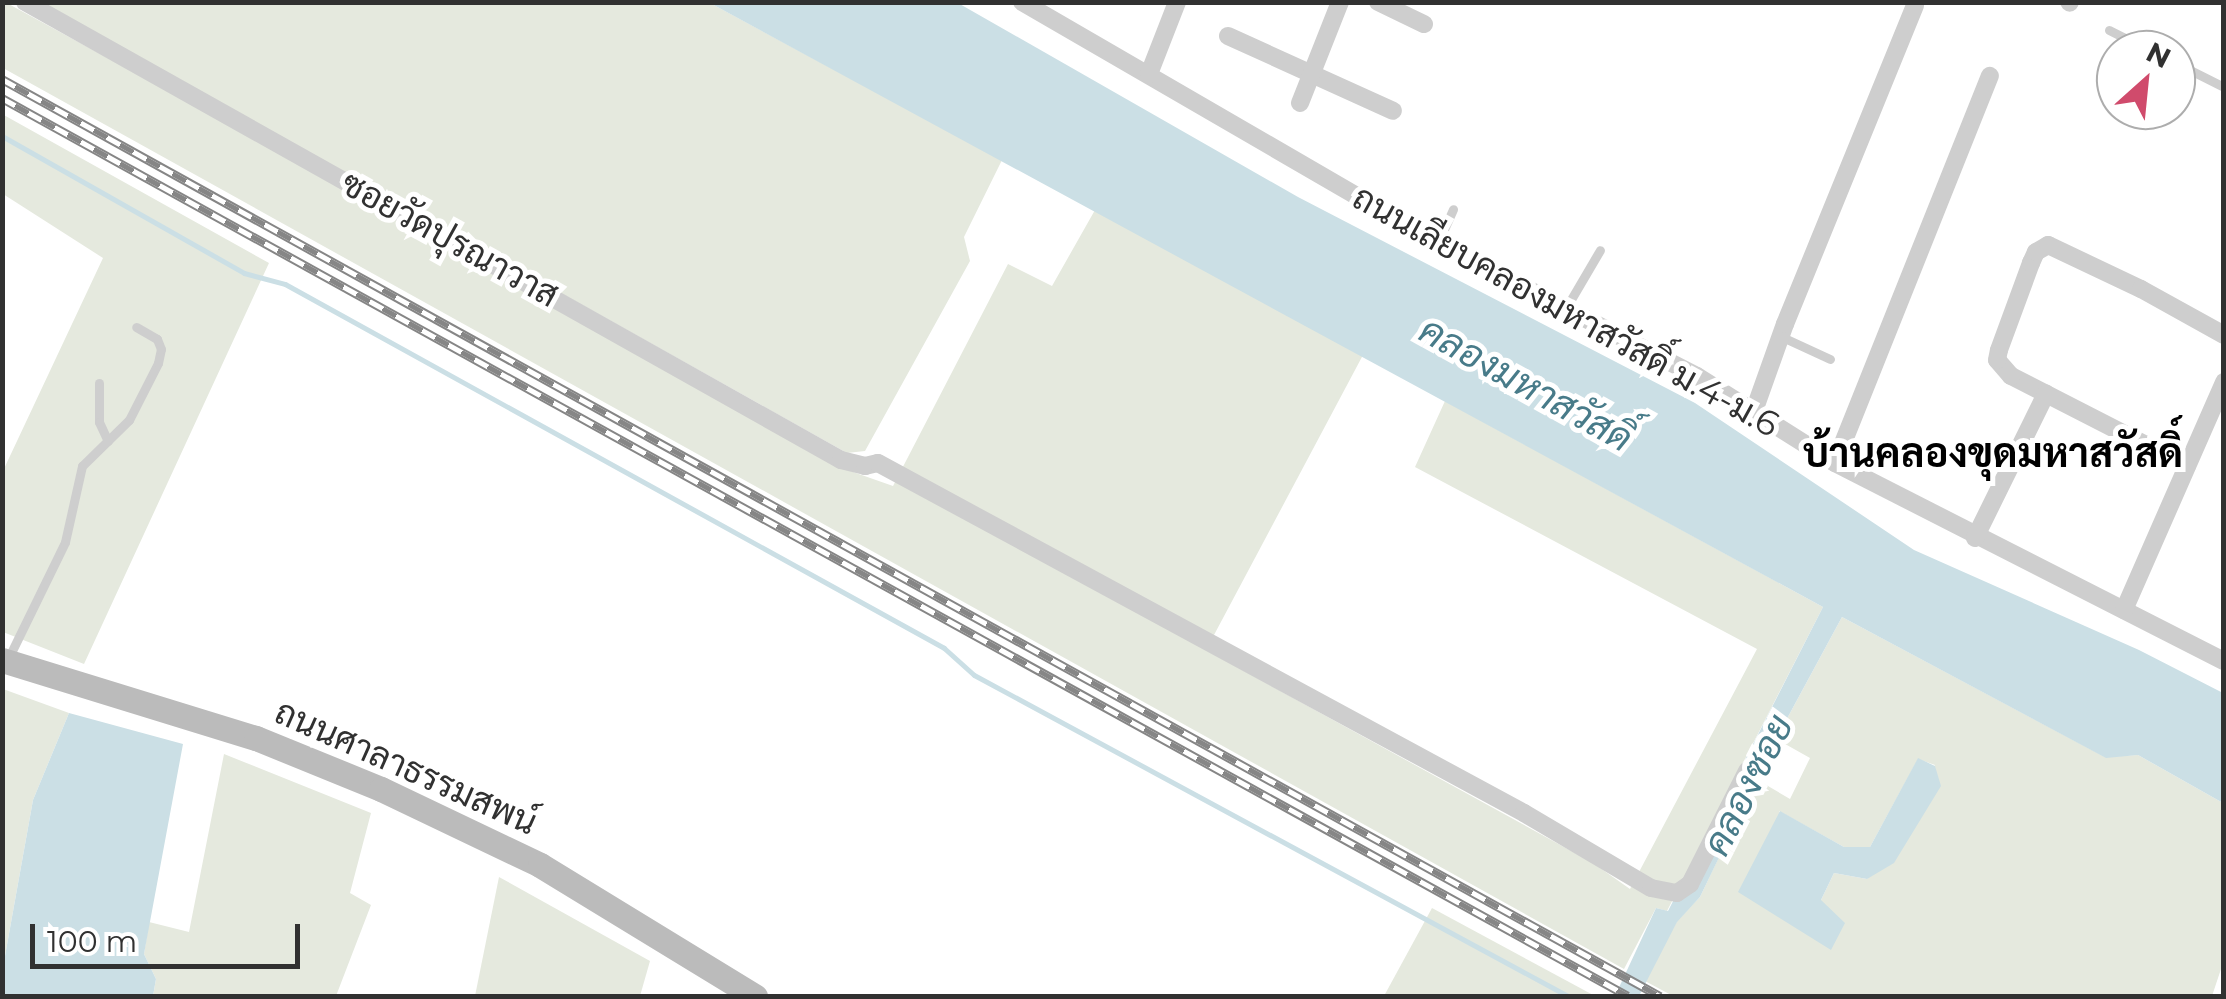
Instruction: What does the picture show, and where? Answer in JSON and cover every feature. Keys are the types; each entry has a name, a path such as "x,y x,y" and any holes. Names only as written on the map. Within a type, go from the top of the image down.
{"street":[{"name":"ซอยวัดปุรณาวาส","path":"25,2 842,460 865,466 878,463 1510,805 1651,888 1677,893 1690,884 1747,770"},
{"name":"ถนนเลียบคลองมหาสวัสดิ์ ม.4-ม.6","path":"1022,2 1057,11 1149,74 1438,243 1698,376 1835,463 1975,538 2224,660"},
{"path":"1149,74 1177,2"},
{"path":"1300,104 1340,2"},
{"path":"1378,2 1424,24"},
{"path":"1754,411 1780,336 1916,6"},
{"path":"1228,36 1393,111"},
{"path":"1835,463 1990,76"},
{"path":"2186,466 2002,370 1997,360 2030,263 2042,247 2060,250 2224,335"},
{"path":"2124,610 2224,382"},
{"path":"1975,538 2046,394"},
{"name":"ถนนศาลาธรรมสพน์","path":"5,661 215,724 381,789 540,865 755,996"}],"lane":[{"path":"2196,74 2224,87"},
{"path":"1438,243 1454,208"},
{"path":"1565,310 1600,250"},
{"path":"5,661 65,542 74,486 82,466 129,420 158,363 161,348 157,339 136,327"},
{"path":"1780,336 1830,359"},
{"path":"98,383 99,422 108,442"}],"shaded area":[{"path":"5,2 432,235 836,466 893,486 1008,264 1052,286 1095,210 1363,355 1206,650 1593,863 1630,889 1757,649 1415,467 1445,401 1823,607 1667,911 1656,908 1624,969 3,68"},
{"path":"42,3 710,3 1002,160 964,237 970,261 865,451 847,453"},
{"path":"2,114 269,263 84,664 3,632 2,473 103,258 3,194"},
{"path":"1842,617 2105,757 2138,755 2223,803 2223,963 2212,996 1673,996 1645,981 1677,921 1700,897 1756,779 1790,799 1810,758 1776,739","holes":["1918,759 1935,765 1867,879 1834,873 1821,900 1779,811 1844,847 1870,847"]},
{"path":"3,689 69,713 33,800 3,967"},
{"path":"224,754 371,813 350,893 371,905 336,996 153,996 156,979 144,954 149,922 189,932"},
{"path":"499,877 650,961 640,996 475,996"},
{"path":"1432,908 1595,996 1384,996"}],"water":[{"path":"710,3 958,3 1298,197 1695,403 1914,550 2139,650 2223,693 2223,803 2138,755 2106,758 1842,617 1776,739 1700,897 1677,922 1639,996 1615,996 1656,908 1668,911 1823,607"},
{"path":"69,713 183,744 144,954 156,979 153,996 3,996 3,967 33,800"},
{"path":"1918,758 1935,766 1941,786 1894,863 1867,879 1834,873 1821,900 1845,923 1831,950 1738,892 1780,811 1844,847 1870,847"}],"waterway":[{"path":"2,136 244,273 285,284 944,648 974,675 1568,996"}],"railway":[{"path":"2,79 1660,996"},
{"path":"2,98 1628,996"}],"district":[{"name":"บ้านคลองขุดมหาสวัสดิ์","path":"1993,453"}],"water label":[{"name":"คลองมหาสวัสดิ์","path":"1526,384"},
{"name":"คลองซอย","path":"1748,785"}]}
